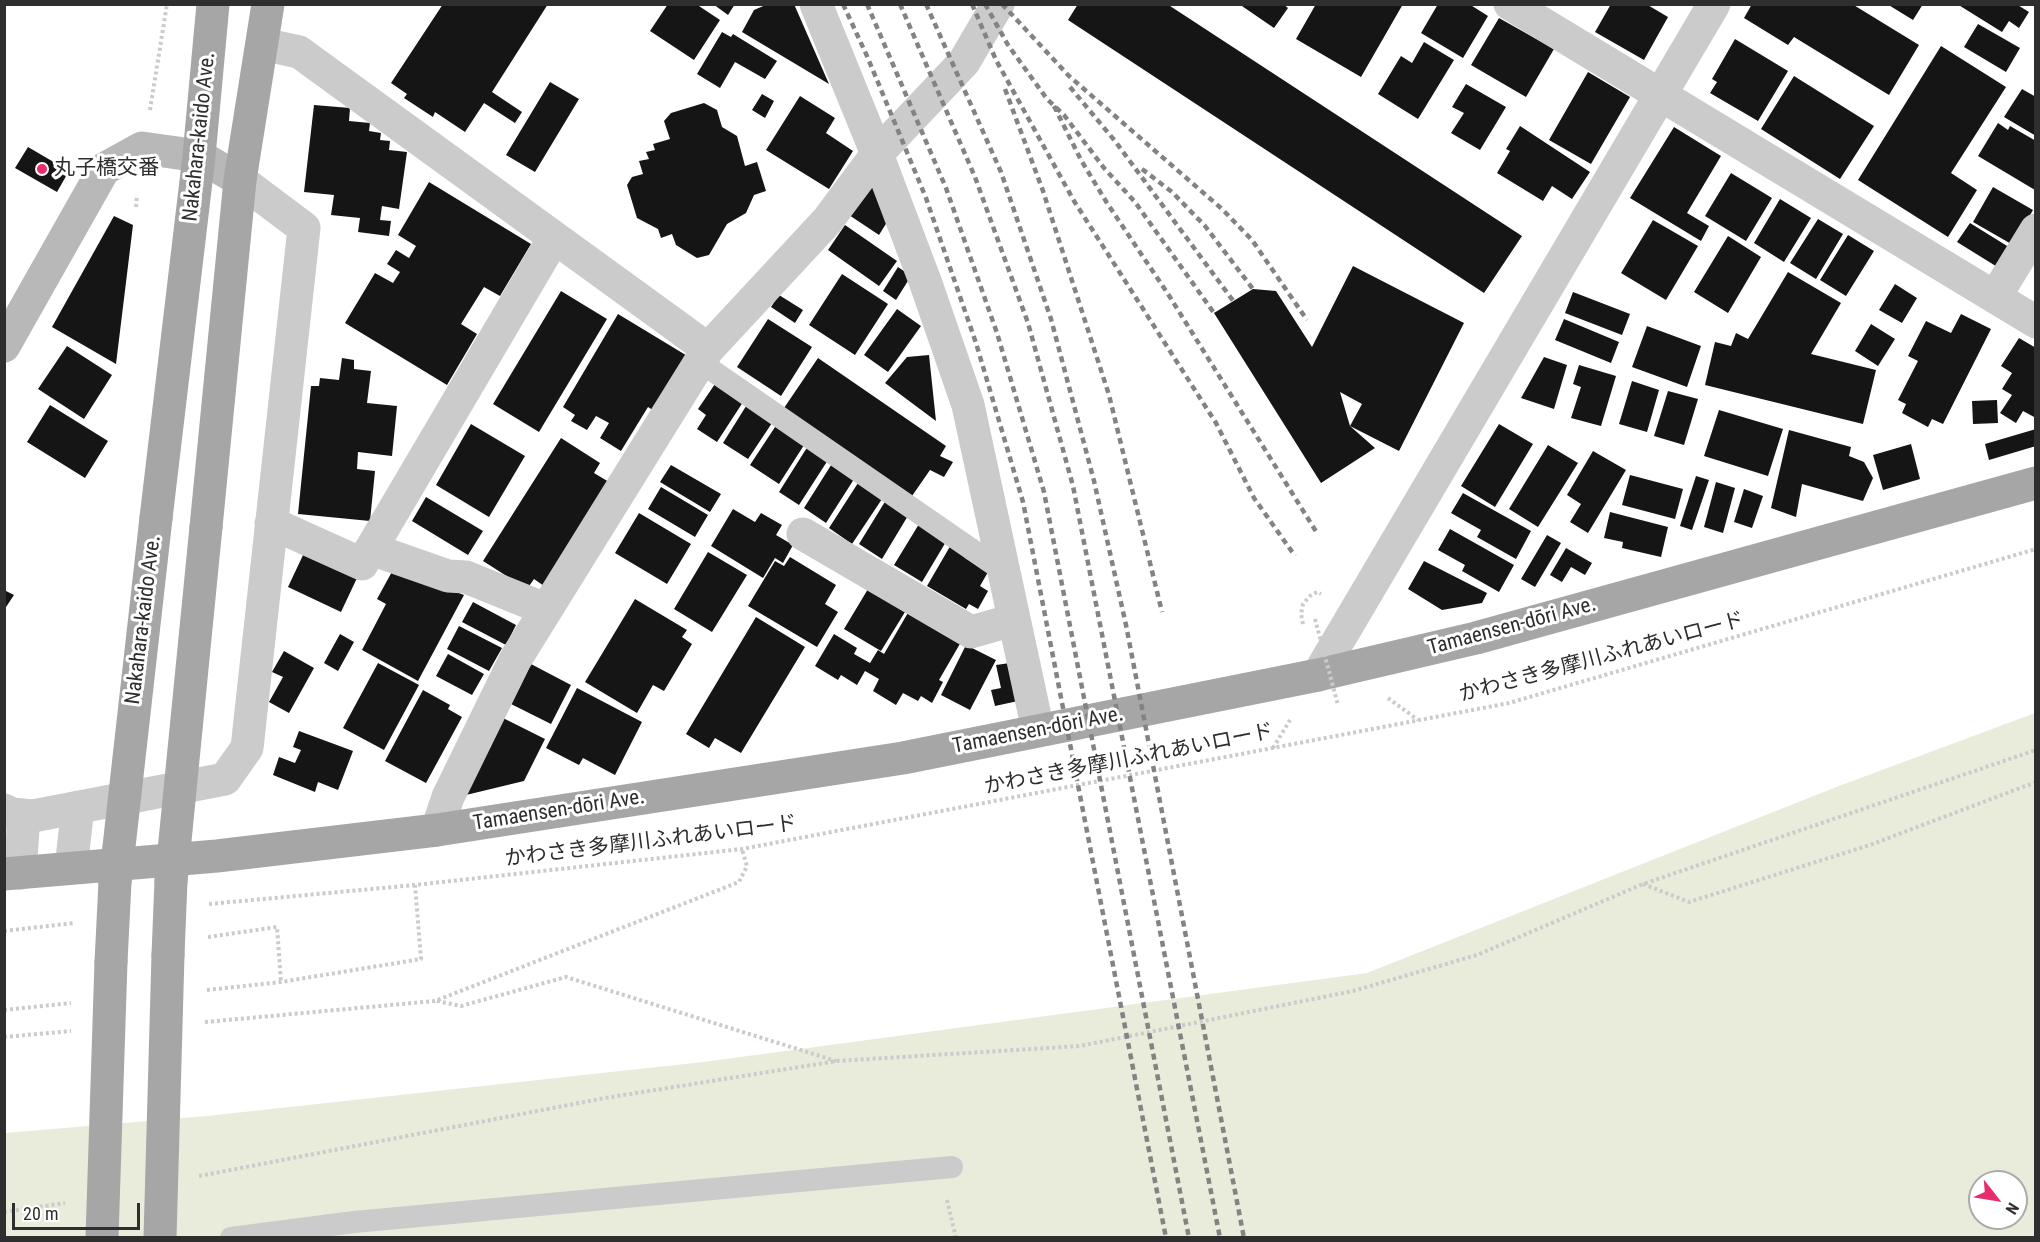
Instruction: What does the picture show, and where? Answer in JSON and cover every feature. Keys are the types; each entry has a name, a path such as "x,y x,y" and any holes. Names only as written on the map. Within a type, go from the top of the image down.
{"main road":[{"name":"Nakahara-kaido Ave.","path":"102,1238 115,882 199,156 213,4"},
{"name":"Nakahara-kaido Ave.","path":"160,1238 171,881 240,180 268,4"},
{"name":"Tamaensen-dōri Ave.","path":"12,873 217,856 437,830 903,758 1318,675 1476,638 2036,483"}],"street":[{"path":"816,4 878,154 968,405 1038,730"},
{"path":"437,830 448,797 514,660 704,356 827,222 878,154 964,62 998,4"},
{"path":"1510,4 2036,322"},
{"path":"1318,675 1714,4"},
{"path":"262,44 299,52 554,238 704,356"},
{"path":"4,346 104,169 142,148 199,156 240,180 304,228 247,748 225,779 33,816 14,813 12,873"},
{"path":"1995,297 2036,230"},
{"path":"272,523 362,564 554,238"},
{"path":"802,534 971,632 1013,620"},
{"path":"371,549 448,576 466,577 545,609"},
{"path":"70,868 78,807"}],"lane":[{"path":"704,356 1003,571"},
{"path":"231,1238 354,1222 952,1167"}],"path":[{"path":"136,207 142,148 167,4"},
{"name":"かわさき多摩川ふれあいロード","path":"209,904 415,885 742,849 1509,703 2036,549"},
{"path":"1315,619 1338,705"},
{"path":"1383,693 1419,720"},
{"path":"1272,748 1292,717"},
{"path":"191,1178 605,1098 837,1061 1080,1046 1353,991 1476,955 1642,884 2036,750"},
{"path":"1642,884 1689,902 1870,845 2036,782"},
{"path":"199,1023 435,1001 739,882 747,866 742,849"},
{"path":"201,990 281,982 421,959 415,885"},
{"path":"4,931 74,923"},
{"path":"208,937 277,927 281,982"},
{"path":"435,1001 461,1006 566,977 837,1061"},
{"path":"4,1010 74,1003"},
{"path":"4,1037 83,1031"},
{"path":"946,1193 956,1238"},
{"path":"4,1212 67,1203"}],"green space":[{"path":"2035,713 2035,1237 5,1238 5,1133 207,1116 703,1062 1367,973 1839,786"}],"building":[{"path":"443,4 548,4 492,92 522,112 515,123 484,103 465,132 435,112 433,117 404,98 407,94 391,83"},
{"path":"668,4 696,4 720,20 694,60 650,31"},
{"path":"713,4 735,4 728,15"},
{"path":"768,4 794,4 829,84 742,32 754,10"},
{"path":"1078,4 1167,4 1522,236 1484,293 1068,20"},
{"path":"1239,4 1283,4 1288,8 1274,28"},
{"path":"1316,4 1403,4 1361,77 1296,39"},
{"path":"1438,4 1469,4 1488,16 1463,58 1421,33"},
{"path":"1611,4 1646,4 1668,17 1644,60 1595,32"},
{"path":"1752,4 1852,4 1919,45 1889,95 1794,37 1788,45 1744,18"},
{"path":"1887,4 1923,4 1913,20"},
{"path":"1957,4 2016,4 2029,12 2019,28 2009,21 2002,32"},
{"path":"1499,18 1554,49 1526,97 1471,65"},
{"path":"1978,24 2020,48 2006,72 1964,47"},
{"path":"722,32 731,37 733,34 777,61 765,79 735,62 720,88 697,74"},
{"path":"1735,39 1788,71 1758,121 1710,93 1717,82 1712,79"},
{"path":"1424,42 1454,60 1418,119 1378,94 1401,56 1412,63"},
{"path":"1941,46 2006,87 1951,173 1977,190 1948,237 1858,180"},
{"path":"1588,72 1630,97 1591,164 1549,140"},
{"path":"1794,76 1874,126 1840,179 1761,129"},
{"path":"550,82 579,99 535,172 506,155"},
{"path":"1466,84 1506,107 1480,150 1451,133 1464,113 1452,107"},
{"path":"2022,89 2036,97 2036,136 2004,117"},
{"path":"762,94 774,101 765,118 752,110"},
{"path":"800,96 835,118 826,133 853,151 829,189 766,150"},
{"path":"704,103 717,110 722,127 737,136 745,166 757,162 766,191 754,195 746,213 727,224 709,255 697,258 676,245 672,234 661,238 658,229 637,218 627,185 632,177 643,174 639,161 649,159 646,152 655,150 653,144 670,139 664,121 671,113"},
{"path":"314,105 350,108 349,121 370,123 369,131 381,133 380,140 390,141 389,150 407,152 399,209 382,206 380,220 391,221 389,236 358,232 360,218 331,215 334,195 304,192"},
{"path":"1998,123 2008,130 2010,126 2036,141 2035,190 1978,156"},
{"path":"1520,126 1590,172 1572,199 1552,186 1543,201 1497,173 1510,151 1506,149"},
{"path":"1674,127 1721,156 1687,213 1709,226 1701,241 1630,198"},
{"name":"丸子橋交番","path":"28,147 69,171 57,192 15,168"},
{"path":"1731,173 1772,198 1746,241 1705,216"},
{"path":"429,182 531,244 500,296 484,287 461,324 477,334 447,385 345,323 375,273 393,283 400,272 387,264 396,250 409,258 416,246 398,235"},
{"path":"869,185 887,196 892,214 879,235 849,215"},
{"path":"1993,187 2033,210 2013,245 1973,222"},
{"path":"1780,199 1811,218 1784,262 1754,243"},
{"path":"114,216 133,225 116,364 52,327"},
{"path":"1818,219 1843,234 1816,279 1790,263"},
{"path":"1653,220 1698,246 1666,300 1621,273"},
{"path":"1970,223 2012,249 1999,268 1957,242"},
{"path":"845,225 897,261 879,286 828,250"},
{"path":"1848,235 1874,251 1846,296 1820,280"},
{"path":"1728,236 1761,257 1728,313 1694,292"},
{"path":"1353,266 1464,323 1399,451 1350,426 1375,448 1321,483 1214,313 1253,289 1276,291 1312,347","holes":["1340,392 1362,404 1350,426"]},
{"path":"898,267 911,276 896,300 883,291"},
{"path":"1788,272 1841,303 1811,354 1876,370 1863,424 1705,385 1715,342 1731,346 1736,333 1748,339"},
{"path":"842,274 888,304 855,355 809,325"},
{"path":"1895,284 1917,298 1902,323 1879,310"},
{"path":"561,291 607,319 539,432 493,404"},
{"path":"1573,292 1630,314 1622,335 1565,313"},
{"path":"779,295 803,310 795,323 771,307"},
{"path":"897,309 921,326 888,372 864,355"},
{"path":"618,314 689,357 656,412 648,407 621,451 600,438 609,423 596,416 587,430 571,421 575,415 563,407"},
{"path":"1961,314 1991,329 1943,424 1932,419 1928,427 1902,413 1906,404 1898,400 1918,361 1908,356 1926,321 1951,333"},
{"path":"768,319 812,347 781,396 737,367"},
{"path":"1564,319 1619,342 1611,363 1555,340"},
{"path":"1871,324 1895,339 1878,366 1855,351"},
{"path":"1647,326 1701,346 1687,387 1632,367"},
{"path":"2019,338 2036,348 2036,418 2023,411 2016,423 2000,413 2012,395 2002,389 2012,373 2001,366"},
{"path":"67,346 112,375 84,419 38,389"},
{"path":"929,355 936,421 885,383 907,357"},
{"path":"1544,357 1567,365 1554,409 1521,398"},
{"path":"342,358 354,360 354,369 371,371 367,403 397,406 392,456 358,452 357,469 375,471 370,521 298,514 311,386 319,386 320,378 339,380"},
{"path":"818,358 946,446 940,456 953,462 944,477 930,470 912,496 784,408"},
{"path":"1579,365 1616,376 1601,426 1571,418 1581,387 1573,384"},
{"path":"717,381 745,399 717,442 697,429 706,415 698,409"},
{"path":"1632,381 1659,390 1647,432 1619,424"},
{"path":"1668,391 1698,399 1684,445 1654,436"},
{"path":"1997,400 1998,423 1973,424 1972,401"},
{"path":"748,403 774,420 748,459 723,443"},
{"path":"50,405 108,441 85,478 27,442"},
{"path":"1719,410 1783,429 1768,476 1704,456"},
{"path":"471,424 525,456 489,517 436,485"},
{"path":"777,424 806,442 779,484 750,465"},
{"path":"1499,424 1533,444 1495,507 1461,486"},
{"path":"2036,429 2036,446 1989,460 1985,444"},
{"path":"1789,430 1851,447 1849,456 1864,462 1873,478 1863,501 1802,484 1796,517 1771,508"},
{"path":"561,438 600,463 594,473 609,482 544,586 534,579 527,589 483,561"},
{"path":"1911,444 1920,479 1883,490 1873,455"},
{"path":"1548,445 1578,463 1538,527 1509,509"},
{"path":"808,446 828,460 799,505 779,492"},
{"path":"1593,451 1626,470 1588,533 1570,522 1581,504 1567,495"},
{"path":"833,462 856,476 826,523 804,508"},
{"path":"671,465 721,494 710,512 660,482"},
{"path":"1630,475 1683,489 1675,519 1622,505"},
{"path":"1696,476 1709,480 1692,530 1680,526"},
{"path":"1716,482 1735,488 1723,533 1704,527"},
{"path":"858,483 882,499 852,544 829,528"},
{"path":"661,487 708,515 695,537 648,509"},
{"path":"1744,489 1763,496 1752,528 1734,522"},
{"path":"1463,493 1531,531 1516,559 1477,537 1481,530 1451,513"},
{"path":"426,497 483,531 468,555 412,521"},
{"path":"886,500 909,514 882,559 859,544"},
{"path":"733,509 755,522 761,513 782,525 776,535 793,545 783,563 775,558 763,578 711,546"},
{"path":"1610,512 1668,527 1661,557 1622,548 1623,542 1604,538"},
{"path":"639,513 691,544 667,584 615,553"},
{"path":"919,524 947,540 922,582 894,565"},
{"path":"1450,529 1514,565 1499,592 1462,571 1465,565 1438,550"},
{"path":"1547,535 1561,543 1535,587 1521,579"},
{"path":"952,543 968,553 965,558 988,572 980,586 988,591 978,609 969,604 966,609 927,586"},
{"path":"1566,548 1592,563 1585,575 1571,567 1562,582 1550,575"},
{"path":"708,552 747,575 712,632 674,609"},
{"path":"304,553 357,578 341,612 288,587"},
{"path":"790,557 836,585 825,604 838,612 817,647 748,606 775,561 784,566"},
{"path":"1424,561 1487,593 1482,603 1442,610 1408,589"},
{"path":"394,568 464,595 418,681 362,650 386,604 377,599"},
{"path":"868,589 905,612 881,651 844,629"},
{"path":"4,590 14,595 4,610"},
{"path":"635,599 687,630 682,637 692,644 664,691 653,685 637,713 585,682"},
{"path":"473,602 516,625 506,645 462,622"},
{"path":"909,611 961,642 939,680 943,682 932,703 921,696 918,701 903,693 896,705 873,691 879,679 865,671 857,685 841,675 838,680 815,666 834,634 857,648 854,654 870,663 878,650 884,654"},
{"path":"756,617 805,647 741,753 715,738 709,748 686,734"},
{"path":"459,626 502,648 489,671 447,649"},
{"path":"340,634 354,642 338,671 324,663"},
{"path":"966,645 996,660 970,710 941,695"},
{"path":"284,651 314,668 289,713 269,702 283,677 272,672"},
{"path":"448,654 484,674 472,695 436,676"},
{"path":"378,663 419,685 384,750 343,728"},
{"path":"1010,663 1018,701 995,706 991,690 1001,688 996,665"},
{"path":"531,664 571,685 551,724 511,704"},
{"path":"577,688 642,722 615,775 583,758 579,765 546,748"},
{"path":"423,690 450,705 448,709 462,717 426,783 385,761"},
{"path":"501,717 545,739 524,781 466,795"},
{"path":"299,731 353,751 338,790 318,782 315,792 273,775 279,757 295,763 301,750 293,747"}],"railway":[{"path":"843,4 926,198 976,343 1023,502 1166,1238"},
{"path":"867,4 946,188 997,333 1044,492 1189,1238"},
{"path":"900,4 975,177 1028,323 1073,486 1220,1238"},
{"path":"926,4 1001,172 1051,319 1094,481 1126,625 1244,1238"},
{"path":"972,4 996,60 1074,201 1216,423 1254,498 1295,556"},
{"path":"985,4 1008,45 1047,99 1064,115 1104,168 1135,202 1214,313"},
{"path":"1002,4 1069,76 1222,209 1252,240 1307,320"},
{"path":"1070,87 1115,141 1234,302"},
{"path":"1005,89 1043,191 1109,395 1162,612"},
{"path":"1054,106 1081,160 1107,203 1168,294 1317,533"},
{"path":"1142,169 1172,192 1205,226 1253,289"}],"place":[{"name":"丸子橋交番","path":"42,169"}]}
